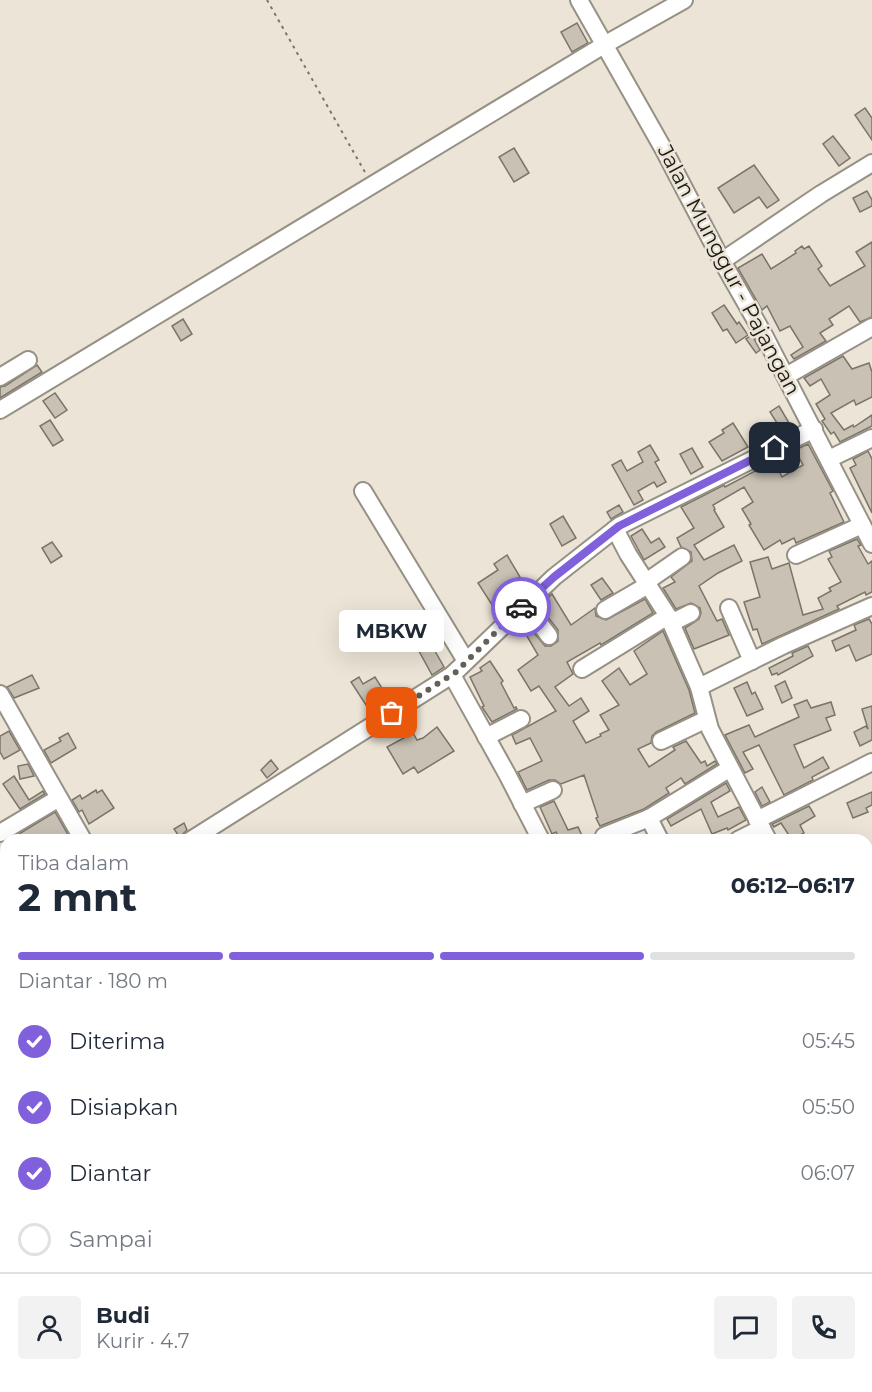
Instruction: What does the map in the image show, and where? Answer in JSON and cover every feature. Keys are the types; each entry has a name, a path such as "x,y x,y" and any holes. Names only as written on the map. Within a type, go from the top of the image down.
{"street":[{"name":"Jalan Munggur - Pajangan","path":"579,0 664,150 786,376 872,544"},
{"path":"0,410 372,184 604,45 684,0"},
{"path":"722,261 821,194 872,163"},
{"path":"786,376 872,327"},
{"path":"0,377 28,360"},
{"path":"200,834 452,675 554,577 615,529 814,429"},
{"path":"829,459 872,438"},
{"path":"363,490 466,661"},
{"path":"796,555 862,525"},
{"path":"615,529 669,620 699,687 710,729 762,829 872,762"},
{"path":"605,610 682,557"},
{"path":"525,604 549,636"},
{"path":"699,687 872,606"},
{"path":"729,608 752,661"},
{"path":"582,669 669,620 691,613"},
{"path":"452,675 538,834"},
{"path":"0,694 80,834"},
{"path":"661,741 707,718"},
{"path":"486,737 521,719"},
{"path":"609,834 649,818 729,769"},
{"path":"522,804 553,790"},
{"path":"0,833 59,798"},
{"path":"649,818 657,834"}],"path":[{"path":"267,0 372,184"}],"building":[{"path":"577,23 588,43 572,52 561,32"},
{"path":"865,108 872,118 872,140 855,115"},
{"path":"833,136 850,158 839,166 823,144"},
{"path":"514,148 529,173 514,182 499,157"},
{"path":"754,165 779,200 767,208 759,197 734,213 718,188"},
{"path":"867,191 872,200 872,206 860,212 853,198"},
{"path":"872,242 872,317 860,322 849,306 829,319 833,325 820,333 826,341 794,359 791,355 803,347 790,326 780,331 767,306 762,310 738,268 762,254 771,269 796,253 795,251 802,246 804,249 809,246 822,266 818,269 830,286 865,266 856,252"},
{"path":"724,305 748,335 736,343 727,329 723,331 712,313"},
{"path":"183,319 192,334 181,341 172,326"},
{"path":"752,335 760,350 756,353 746,339"},
{"path":"843,356 852,369 869,363 872,372 872,397 856,405 854,400 831,413 844,430 853,425 854,427 872,415 872,426 840,442 834,432 831,434 822,421 825,419 816,404 830,395 821,379 810,386 804,378"},
{"path":"37,365 42,372 0,398 0,387"},
{"path":"55,393 67,410 55,418 43,401"},
{"path":"779,406 792,428 767,441 762,433 777,423 770,412"},
{"path":"50,420 63,440 53,446 40,426"},
{"path":"733,423 748,447 722,461 709,442 724,433 722,430"},
{"path":"808,444 833,491 830,493 844,522 796,543 794,538 782,544 780,540 764,550 742,509 753,502 744,487 713,505 724,527 694,545 704,560 734,545 742,561 699,586 717,621 722,619 729,635 694,649 685,628 699,619 700,608 691,603 676,609 663,588 675,582 671,577 692,561 691,552 681,547 677,538 694,528 681,507 774,461 782,477 803,465 795,450"},
{"path":"650,445 659,460 655,462 666,482 657,487 654,482 638,491 643,500 634,505 612,465 621,460 627,471 643,462 638,452"},
{"path":"692,448 703,467 691,474 680,454"},
{"path":"868,451 872,459 872,513 850,468 856,465 853,459"},
{"path":"619,505 623,512 611,519 607,512"},
{"path":"563,516 576,538 562,546 550,524"},
{"path":"642,529 651,543 659,538 665,547 644,560 631,536"},
{"path":"857,539 861,545 858,546 868,564 872,561 872,592 866,595 865,592 837,606 839,609 762,644 757,629 753,630 744,602 760,597 750,562 768,557 772,569 789,563 803,615 823,609 818,598 831,591 829,588 841,582 828,559 832,557 829,551"},
{"path":"52,542 62,556 51,563 42,548"},
{"path":"507,555 520,577 498,590 505,600 494,608 478,583 498,570 494,564"},
{"path":"602,578 613,593 601,600 591,585"},
{"path":"552,594 571,625 595,608 596,616 606,620 645,599 653,613 601,645 600,643 567,662 573,674 555,687 569,706 581,698 589,711 573,721 586,743 609,730 600,715 619,705 602,681 619,668 630,685 647,674 634,651 663,631 689,690 695,713 656,732 652,736 651,743 638,749 649,767 675,750 673,747 686,741 701,763 705,761 707,766 715,761 717,764 685,784 681,778 666,788 669,793 644,809 600,826 584,775 561,784 555,780 549,780 527,790 518,772 542,761 530,738 516,744 512,735 556,711 539,686 531,691 518,670 538,655 524,631 530,628 545,646 551,646 558,641 558,630 541,608 544,607 542,603"},
{"path":"869,619 872,624 872,654 856,661 849,645 836,651 832,641 856,630 854,625"},
{"path":"419,623 444,667 432,675 407,629"},
{"path":"808,646 813,656 778,675 777,673 772,675 769,668"},
{"path":"490,661 503,681 501,683 514,708 517,709 492,722 482,707 484,706 470,677 482,671 480,668"},
{"path":"32,675 39,688 14,698 7,687"},
{"path":"359,677 363,684 375,677 385,693 374,700 376,704 368,708 351,682"},
{"path":"785,681 792,698 782,703 775,686"},
{"path":"747,682 752,694 755,692 763,709 747,716 734,688"},
{"path":"807,700 811,708 831,702 835,715 826,718 831,730 794,745 804,768 823,757 829,768 812,777 813,780 784,795 759,745 743,752 753,769 745,773 725,735 749,725 755,737 799,717 794,705"},
{"path":"872,706 872,740 860,746 854,732 866,726 868,729 862,709"},
{"path":"437,727 454,751 418,773 414,767 403,774 387,747 413,733 417,740 423,738"},
{"path":"9,731 20,750 4,759 0,752 0,736"},
{"path":"68,733 76,748 51,763 44,750 61,741 59,738"},
{"path":"271,760 278,769 267,778 261,770"},
{"path":"28,764 34,776 20,779 18,766"},
{"path":"14,776 29,800 43,791 45,794 20,809 3,784"},
{"path":"726,783 730,791 711,802 718,817 739,807 746,820 728,830 727,828 712,834 701,809 671,826 667,819"},
{"path":"762,787 770,802 762,806 755,792"},
{"path":"96,790 97,793 102,790 114,808 89,824 82,810 79,812 72,800 80,795 82,799"},
{"path":"872,792 872,805 866,808 868,812 853,818 847,803"},
{"path":"554,801 568,830 578,827 581,834 557,834 556,832 552,834 540,807"},
{"path":"809,806 815,816 800,825 804,833 802,834 788,834 781,823 774,827 772,824"},
{"path":"55,812 68,834 19,834"},
{"path":"184,823 187,830 183,834 178,834 174,829"}],"way so far":[{"path":"392,713 456,672 521,607"}],"place":[{"name":"MBKW","path":"392,713"}],"route":[{"path":"521,607 554,577 619,526 775,448"}]}
